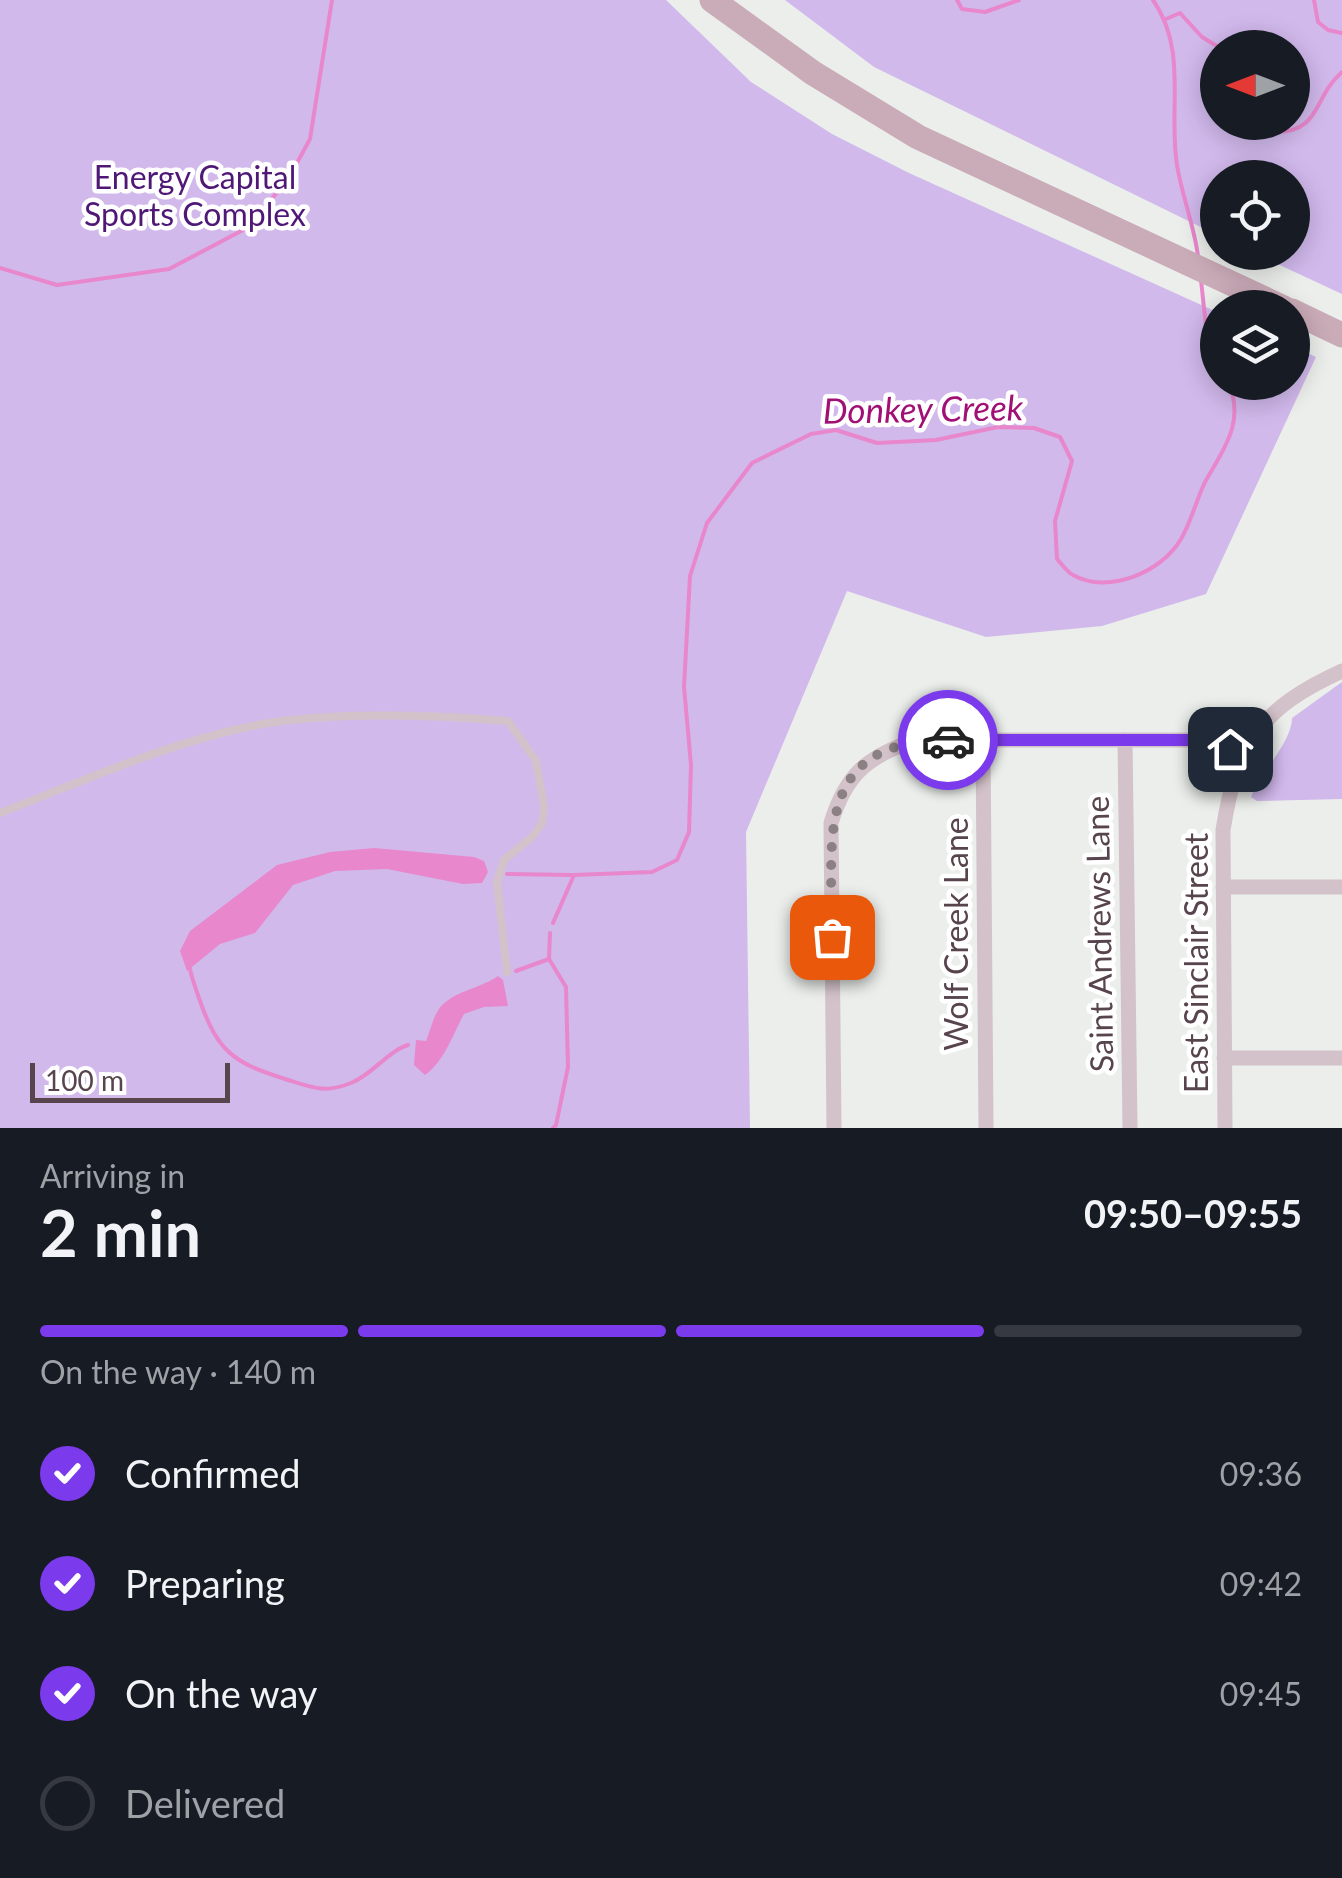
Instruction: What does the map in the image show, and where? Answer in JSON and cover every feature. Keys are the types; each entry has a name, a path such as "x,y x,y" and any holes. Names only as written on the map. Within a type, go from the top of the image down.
{"main road":[{"path":"712,0 813,74 918,137 1247,290"},
{"path":"1310,320 1342,335"}],"street":[{"name":"East Sinclair Street","path":"1225,1128 1223,887 1229,791 1244,752 1264,720 1300,690 1342,671"},
{"path":"834,1128 832,823 840,795 860,768 884,751 915,740 1189,740 1244,752"},
{"name":"Wolf Creek Lane","path":"983,740 986,1128"},
{"name":"Saint Andrews Lane","path":"1125,740 1130,1128"},
{"path":"1223,887 1342,887"},
{"path":"1224,1058 1342,1058"}],"lane":[{"path":"0,813 168,750 247,727 292,720 419,716 508,721 536,761 544,807 542,823 533,836 504,860 497,882 508,972"}],"green space":[{"name":"Energy Capital Sports Complex","path":"0,0 666,0 751,82 832,134 909,173 1200,304 1200,400 1296,400 1206,594 1102,626 986,637 847,591 746,832 750,1128 0,1128"},
{"path":"785,0 1342,0 1342,294 1290,270 1310,270 1310,160 1200,160 1200,227 874,67"},
{"path":"1342,682 1342,799 1257,801 1251,797 1287,737 1292,718"}],"shaded area":[{"path":"374,848 474,857 484,861 488,872 482,883 463,884 387,869 335,871 293,885 255,933 220,944 187,971 180,951 190,931 277,865 330,852"},
{"path":"498,976 503,980 508,1006 484,1007 464,1014 443,1055 425,1075 414,1065 416,1040 426,1041 435,1016 445,1003"}],"waterway":[{"path":"0,268 57,285 169,269 243,230 286,183 310,139 332,0"},
{"name":"Donkey Creek","path":"957,0 962,9 985,12 1019,0"},
{"name":"Donkey Creek","path":"1153,0 1164,19 1174,59 1177,165 1198,256"},
{"path":"1314,0 1318,22 1328,30 1342,33"},
{"path":"1166,19 1180,13 1200,35"},
{"path":"1310,118 1342,72"},
{"name":"Donkey Creek","path":"1201,280 1202,290"},
{"name":"Donkey Creek","path":"553,923 574,875 652,872 677,860 689,832 691,765 684,687 690,576 707,523 752,463 811,434 836,430 877,443 936,440 998,427 1034,428 1060,437 1072,461 1055,521 1057,559 1071,574 1087,581 1118,581 1148,570 1181,539 1230,435 1234,400"},
{"name":"Donkey Creek","path":"507,874 572,875"},
{"name":"Donkey Creek","path":"549,959 550,933"},
{"name":"Donkey Creek","path":"516,971 549,959 566,987 568,1067 553,1128"},
{"name":"Donkey Creek","path":"189,964 207,1018 221,1044 240,1061 267,1073 310,1087 333,1088 359,1079 408,1045"}],"way so far":[{"path":"832,937 832,823 840,795 860,768 884,751 915,740 948,740"}],"route":[{"path":"948,740 1189,740 1230,749"}]}
